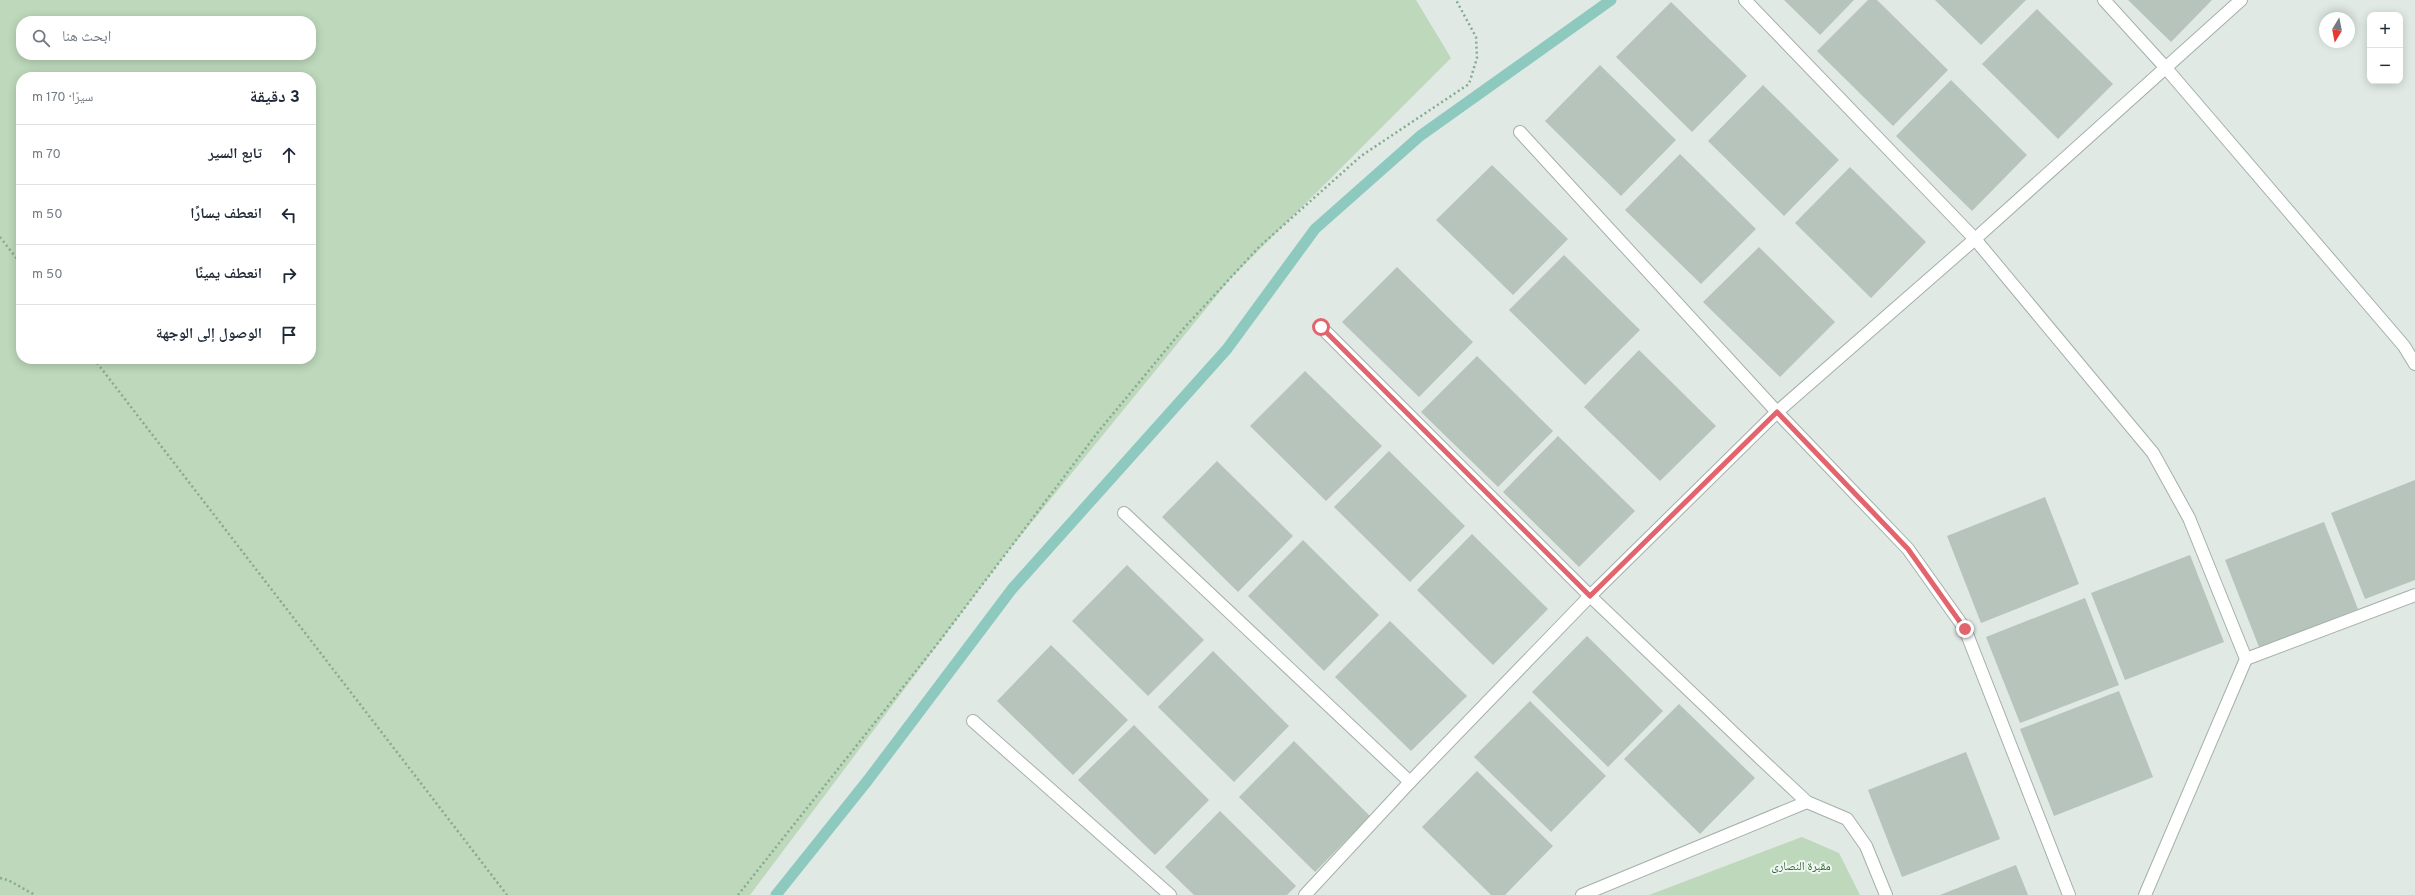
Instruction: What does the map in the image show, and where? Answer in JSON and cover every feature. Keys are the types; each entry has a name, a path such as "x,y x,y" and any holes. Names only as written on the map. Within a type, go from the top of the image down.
{"street":[{"path":"1745,0 1975,239 2153,453 2189,518 2246,659 2145,895"},
{"path":"2104,0 2165,67 2404,346 2415,364"},
{"path":"1305,895 1410,782 1590,596 1777,412 1975,239 2241,0"},
{"path":"1520,132 1777,412 1908,549 1965,629 2069,895"},
{"path":"1321,327 1590,596 1807,802 1847,819 1866,846 1886,895"},
{"path":"1124,513 1410,782"},
{"path":"2246,659 2415,595"},
{"path":"973,721 1170,895"},
{"path":"1582,895 1807,802"}],"path":[{"path":"738,895 938,642 1098,432 1184,328 1259,247 1362,156 1469,84 1476,58 1476,37 1456,0"},
{"path":"0,237 16,258"},
{"path":"98,364 507,895"},
{"path":"0,878 8,880 35,895"}],"green space":[{"path":"0,0 1416,0 1451,58 1231,278 1005,555 750,895 0,895"},
{"name":"مقبرة النصارى","path":"1802,837 1839,853 1860,895 1649,895"}],"building":[{"path":"1784,0 1854,0 1820,35"},
{"path":"1868,0 1877,0 1948,70 1893,126 1817,51"},
{"path":"1935,0 2026,0 1981,45"},
{"path":"2128,0 2212,0 2171,42"},
{"path":"1671,2 1747,76 1692,132 1616,57"},
{"path":"2037,9 2113,84 2058,139 1982,64"},
{"path":"1600,65 1676,140 1621,196 1545,121"},
{"path":"1951,80 2027,155 1972,211 1896,136"},
{"path":"1763,85 1839,160 1784,216 1708,141"},
{"path":"1680,154 1756,229 1701,284 1625,210"},
{"path":"1492,165 1568,239 1513,295 1436,220"},
{"path":"1850,167 1926,242 1871,298 1795,223"},
{"path":"1759,247 1835,322 1780,377 1703,302"},
{"path":"1564,255 1640,330 1585,385 1509,310"},
{"path":"1397,267 1473,342 1419,397 1342,322"},
{"path":"1639,350 1716,426 1660,481 1584,407"},
{"path":"1477,356 1553,431 1498,487 1421,412"},
{"path":"1305,371 1382,446 1326,501 1250,426"},
{"path":"1558,436 1635,511 1579,567 1503,492"},
{"path":"1389,451 1465,526 1410,582 1334,507"},
{"path":"1217,461 1293,536 1238,592 1162,517"},
{"path":"2415,480 2415,580 2365,599 2331,513"},
{"path":"2045,497 2079,584 1981,623 1947,536"},
{"path":"2324,522 2358,609 2259,647 2225,560"},
{"path":"1472,534 1548,609 1493,665 1417,590"},
{"path":"1303,540 1379,615 1324,671 1248,596"},
{"path":"2190,555 2224,642 2125,680 2091,593"},
{"path":"1127,565 1204,640 1148,696 1072,621"},
{"path":"2085,598 2119,685 2020,723 1986,637"},
{"path":"1390,621 1467,696 1411,751 1335,677"},
{"path":"1587,636 1663,711 1608,767 1532,692"},
{"path":"1051,645 1128,720 1073,775 997,701"},
{"path":"1213,651 1289,726 1234,782 1158,707"},
{"path":"2119,691 2153,777 2054,816 2020,729"},
{"path":"1530,701 1606,776 1551,832 1474,757"},
{"path":"1679,704 1755,778 1700,834 1624,759"},
{"path":"1134,725 1209,800 1155,855 1078,780"},
{"path":"1294,741 1370,816 1315,872 1239,797"},
{"path":"1966,752 2000,839 1902,877 1868,790"},
{"path":"1477,771 1553,846 1505,895 1491,895 1422,827"},
{"path":"1220,811 1296,886 1287,895 1194,895 1165,867"},
{"path":"2016,865 2028,895 1940,895"}],"waterway":[{"path":"776,895 868,780 1012,589 1227,349 1315,229 1420,136 1611,0"}],"route":[{"path":"1321,327 1590,596 1777,412 1908,549 1965,629"}]}
